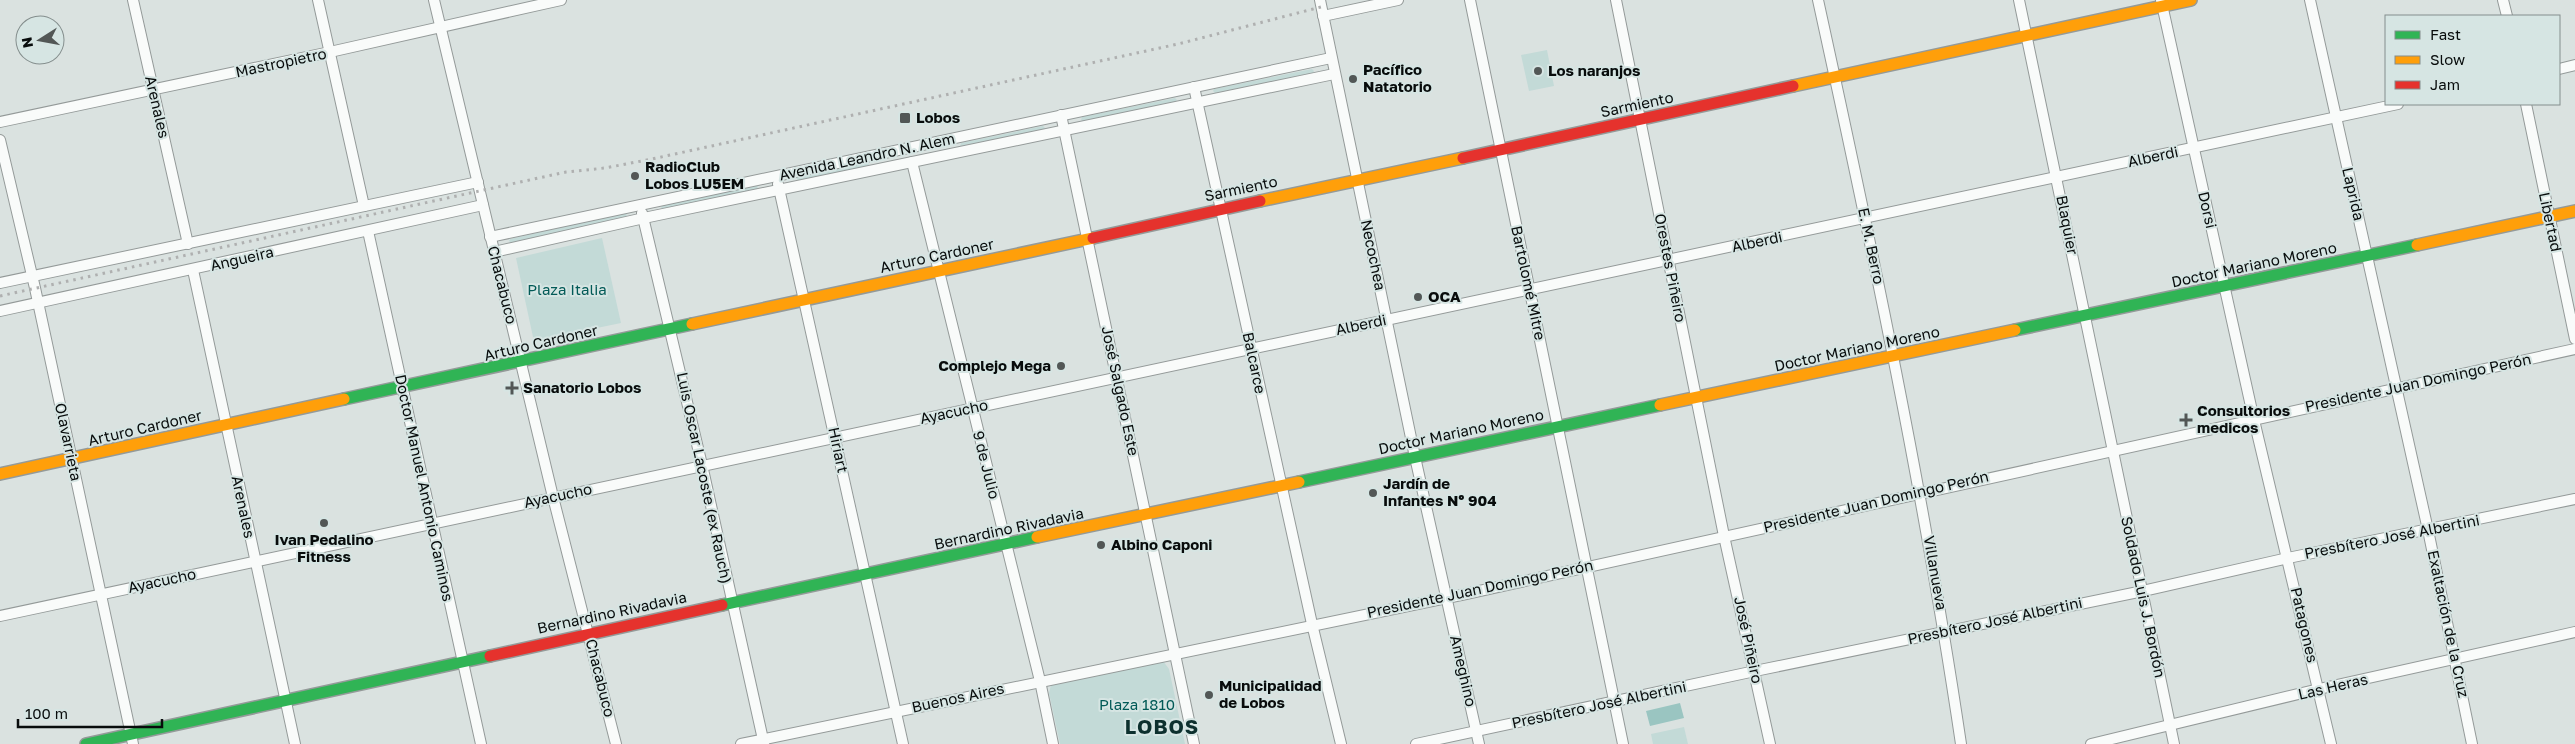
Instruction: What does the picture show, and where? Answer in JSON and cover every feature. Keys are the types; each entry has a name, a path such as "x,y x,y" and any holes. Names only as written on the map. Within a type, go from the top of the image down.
{"street":[{"name":"Arenales","path":"133,0 188,244"},
{"path":"318,0 364,206"},
{"name":"Chacabuco","path":"434,0 553,497 616,744"},
{"name":"Mastropietro","path":"0,122 330,52 561,0"},
{"name":"Necochea","path":"1320,0 1415,457 1447,598"},
{"path":"1323,16 1398,0"},
{"name":"Bartolomé Mitre","path":"1470,0 1588,566 1623,744"},
{"name":"Orestes Piñeiro","path":"1616,0 1642,120 1724,536"},
{"name":"E. M. Berro","path":"1818,0 1894,355 1921,492"},
{"name":"Blaquier","path":"2019,0 2058,177 2111,450"},
{"name":"Sarmiento","path":"1088,238 1500,148 1642,120 2161,3 2191,0"},
{"name":"Laprida","path":"2310,0 2396,387"},
{"path":"2503,0 2507,15"},
{"name":"Dorsi","path":"2161,3 2254,420"},
{"name":"Avenida Leandro N. Alem","path":"490,237 1331,58"},
{"path":"2560,69 2575,65"},
{"name":"Avenida Leandro N. Alem","path":"494,252 644,218 1334,74"},
{"name":"Balcarce","path":"1194,87 1281,486 1341,744"},
{"name":"Alberdi","path":"1117,377 2393,105"},
{"name":"Libertad","path":"2526,105 2575,339"},
{"name":"José Salgado Este","path":"1061,115 1194,744"},
{"name":"Olavarrieta","path":"0,140 38,303 132,739"},
{"path":"946,140 949,155"},
{"path":"876,155 880,169"},
{"name":"9 de Julio","path":"912,162 1040,681 1053,744"},
{"name":"Hiriart","path":"776,176 903,744"},
{"name":"Angueira","path":"0,283 478,182"},
{"name":"Luis Oscar Lacoste (ex Rauch)","path":"640,204 702,465 763,742"},
{"name":"Angueira","path":"0,311 482,205"},
{"name":"Doctor Mariano Moreno","path":"1146,515 1696,399 1894,355 2084,317 2575,211"},
{"name":"Doctor Manuel Antonio Caminos","path":"368,231 481,744"},
{"name":"Arturo Cardoner","path":"0,474 521,363 670,328 939,272 1088,238"},
{"name":"Arenales","path":"193,270 295,744"},
{"name":"Presidente Juan Domingo Perón","path":"1176,652 1447,598 2575,349"},
{"name":"Ayacucho","path":"0,616 1117,377"},
{"name":"Exaltación de la Cruz","path":"2396,387 2428,530 2472,744"},
{"name":"Patagones","path":"2254,420 2332,744"},
{"name":"Soldado Luis J. Bordón","path":"2111,450 2143,591 2174,744"},
{"name":"Villanueva","path":"1921,492 1961,744"},
{"name":"Presbítero José Albertini","path":"1416,744 1755,671 2143,591 2288,558 2575,499"},
{"name":"Bernardino Rivadavia","path":"86,744 132,739 285,699 1146,515"},
{"name":"José Piñeiro","path":"1724,536 1770,744"},
{"name":"Ameghino","path":"1447,598 1479,744"},
{"name":"Las Heras","path":"2091,744 2319,689 2575,632"},
{"name":"Buenos Aires","path":"741,744 763,742 896,711 1176,652"}],"green space":[{"name":"Los naranjos","path":"1547,50 1554,86 1529,91 1521,55"},
{"path":"1312,69 1313,73 1215,93 1213,91 1214,89"},
{"path":"1175,98 1177,100 1175,102 1081,120 1082,117"},
{"path":"1043,126 1044,130 960,146 961,143"},
{"path":"867,162 868,166 798,180 796,178 797,176"},
{"path":"758,185 757,189 663,209 661,207 663,205"},
{"path":"625,213 626,217 511,243 509,241 510,239"},
{"name":"Plaza Italia","path":"602,238 621,323 539,340 533,337 516,258"},
{"name":"Plaza 1810","path":"1163,661 1169,669 1185,744 1060,744 1049,693 1051,685"},
{"path":"1684,727 1688,744 1653,744 1651,734"}],"water":[{"path":"1680,703 1684,718 1650,726 1646,711"}],"railway":[{"path":"0,296 566,172 605,168 652,159 1178,44 1321,7"}],"traffic: fast":[{"path":"2015,330 2417,245"},
{"path":"344,399 692,324"},
{"path":"1299,482 1660,405"},
{"path":"722,605 1037,537"},
{"path":"86,744 490,656"}],"traffic: slow":[{"path":"1793,86 2191,0"},
{"path":"1260,201 1463,158"},
{"path":"2417,245 2575,211"},
{"path":"692,324 1093,238"},
{"path":"1660,405 2015,330"},
{"path":"0,474 344,399"},
{"path":"1037,537 1299,482"}],"traffic: jam":[{"path":"1463,158 1793,86"},
{"path":"1093,238 1260,201"},
{"path":"490,656 722,605"}],"place":[{"name":"Los naranjos","path":"1538,71"},
{"name":"Pacífico Natatorio","path":"1353,79"},
{"name":"Lobos","path":"905,118"},
{"name":"RadioClub Lobos LU5EM","path":"635,176"},
{"name":"OCA","path":"1418,297"},
{"name":"Complejo Mega","path":"1061,366"},
{"name":"Sanatorio Lobos","path":"512,388"},
{"name":"Consultorios medicos","path":"2186,420"},
{"name":"Jardín de Infantes Nº 904","path":"1373,493"},
{"name":"Ivan Pedalino Fitness","path":"324,523"},
{"name":"Albino Caponi","path":"1101,545"},
{"name":"Municipalidad de Lobos","path":"1209,695"}],"district":[{"name":"LOBOS","path":"1162,727"}]}
